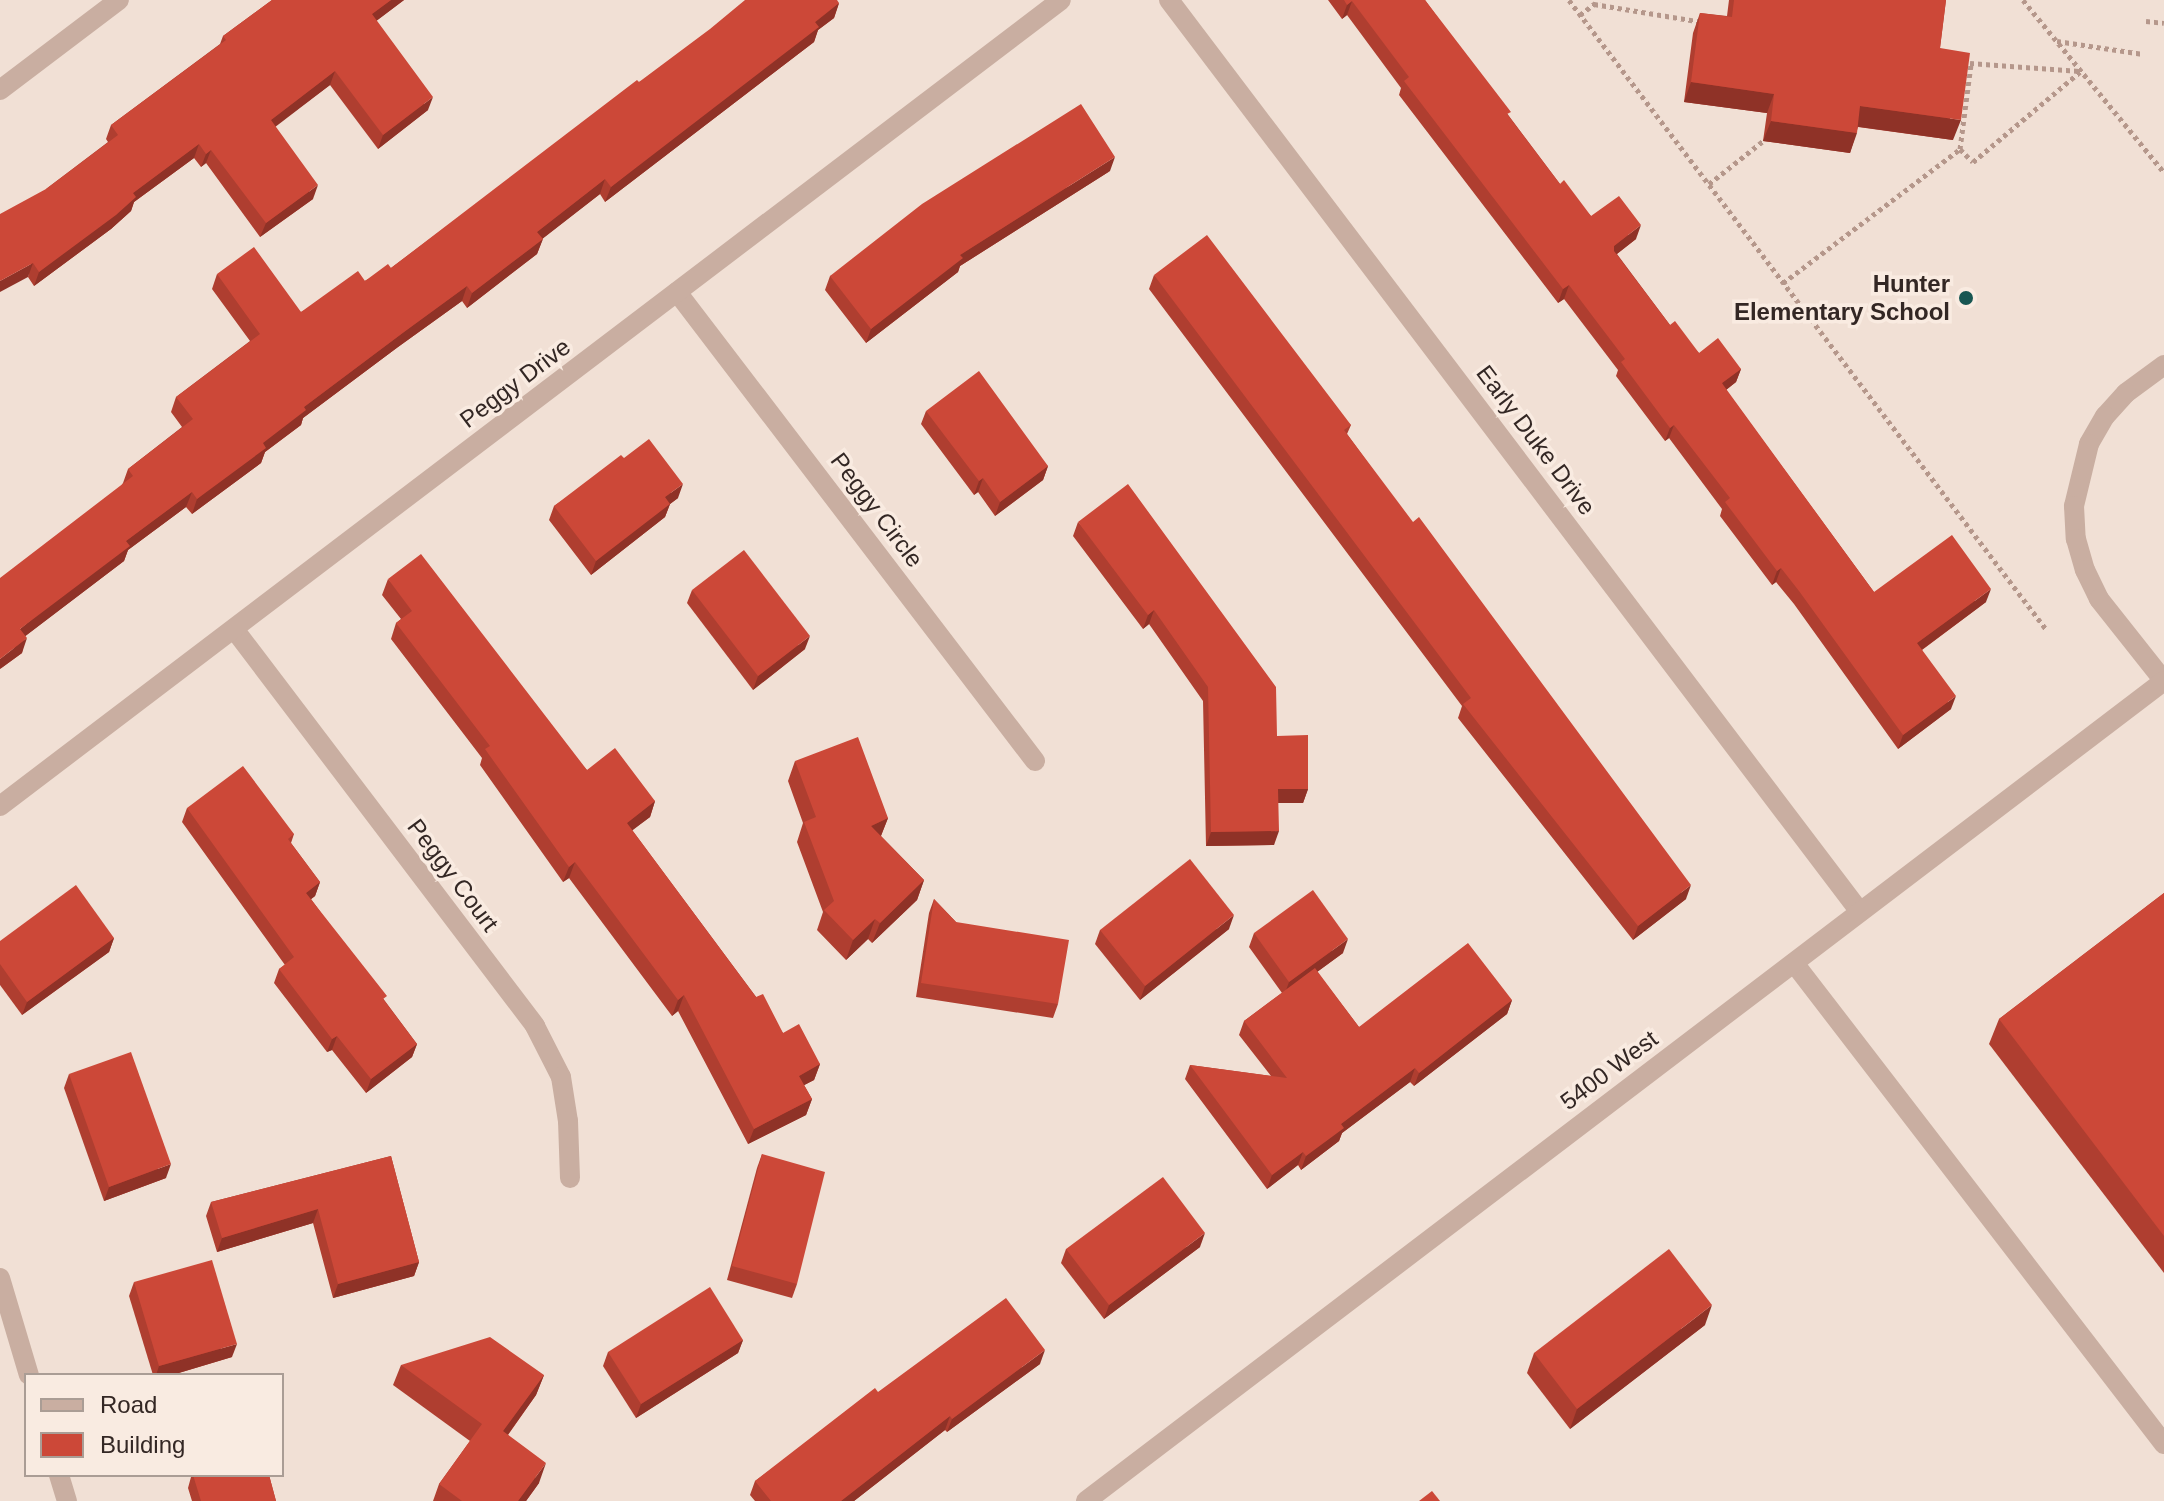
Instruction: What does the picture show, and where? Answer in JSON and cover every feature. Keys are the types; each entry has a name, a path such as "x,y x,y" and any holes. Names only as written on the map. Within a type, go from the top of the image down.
{"street":[{"path":"0,90 119,0"},
{"name":"Peggy Drive","path":"0,806 1061,0"},
{"name":"Early Duke Drive","path":"1169,0 1860,912"},
{"name":"Peggy Circle","path":"677,292 1035,761"},
{"path":"2164,365 2126,393 2105,416 2089,444 2074,506 2082,560 2099,599 2164,681"},
{"name":"Peggy Court","path":"234,629 535,1026 561,1077 568,1121 570,1178"},
{"name":"5400 West","path":"1086,1501 2164,681"},
{"path":"1794,963 2164,1444"},
{"path":"0,1278 28,1373"},
{"path":"60,1477 67,1501"}],"path":[{"path":"1569,0 2046,629"},
{"path":"2026,1 2164,172"},
{"path":"1580,15 1596,2 1711,23"},
{"path":"2146,21 2164,23"},
{"path":"2057,41 2143,54"},
{"path":"1959,62 2081,71"},
{"path":"1783,283 1960,149 1971,64"},
{"path":"1960,149 1973,162 2081,71"},
{"path":"1709,184 1763,141"}],"building":[{"path":"272,0 391,0 372,14 433,97 383,135 335,71 271,120 318,185 266,223 211,150 206,154 199,144 133,193 136,197 116,215 39,272 33,263 0,281 0,214 46,189 118,135 111,125 226,40 223,36"},
{"path":"745,0 837,0 839,3 815,22 819,27 611,187 605,179 537,232 543,239 472,293 467,286 304,407 306,410 263,443 266,448 197,499 192,492 126,541 130,546 20,629 27,638 0,659 0,578 133,476 128,469 193,419 176,397 260,334 217,274 254,247 301,312 358,271 365,281 388,264 391,268"},
{"path":"1344,0 1425,0 1511,112 1507,114 1560,184 1564,180 1591,216 1619,196 1641,225 1614,246 1614,251 1670,325 1675,321 1699,353 1718,338 1741,369 1722,383 1874,592 1952,535 1991,589 1917,643 1956,696 1903,735 1799,591 1781,568 1777,571 1725,502 1730,498 1674,425 1670,428 1621,362 1625,359 1569,285 1563,289 1404,81 1409,77 1352,1 1347,5"},
{"path":"1734,0 1946,0 1940,48 1970,53 1961,120 1860,106 1857,133 1771,121 1774,94 1691,82 1700,13 1732,17"},
{"path":"1081,104 1115,157 960,255 963,258 871,329 830,276 922,204"},
{"path":"1207,235 1351,425 1344,430 1413,522 1419,517 1691,885 1638,926 1463,704 1471,698 1154,275"},
{"path":"979,371 1048,466 1000,502 983,478 979,481 926,411"},
{"path":"649,439 683,484 665,497 670,504 596,561 554,506 621,455 624,458"},
{"path":"1128,484 1276,687 1277,736 1308,735 1308,789 1278,789 1279,831 1211,832 1208,687 1154,610 1148,615 1078,522"},
{"path":"744,550 810,636 758,676 692,590"},
{"path":"421,554 587,770 615,748 655,801 627,823 756,997 763,994 783,1033 799,1024 820,1064 799,1076 812,1099 754,1129 684,995 678,1000 575,862 569,867 485,749 490,746 396,623 412,611 388,579"},
{"path":"858,737 888,818 871,826 924,880 880,923 875,919 853,940 824,910 834,901 804,822 816,817 795,761"},
{"path":"243,766 294,834 288,839 320,882 306,893 387,996 383,999 417,1044 371,1079 337,1036 332,1039 279,969 294,957 187,808"},
{"path":"1190,859 1234,915 1145,986 1100,930"},
{"path":"76,885 114,938 27,1002 0,964 0,941"},
{"path":"1313,890 1348,939 1289,982 1254,933"},
{"path":"2164,893 2164,1236 1999,1019"},
{"path":"934,899 956,922 1069,940 1058,1004 921,983"},
{"path":"1468,943 1512,1000 1419,1073 1415,1068 1341,1124 1344,1128 1306,1156 1303,1152 1272,1175 1190,1065 1287,1078 1244,1021 1315,968 1359,1027"},
{"path":"131,1052 171,1164 109,1187 69,1074"},
{"path":"762,1154 825,1172 797,1284 732,1266"},
{"path":"391,1156 419,1262 338,1284 318,1209 222,1238 211,1202"},
{"path":"1163,1177 1205,1233 1109,1305 1066,1249"},
{"path":"1669,1249 1712,1305 1577,1409 1534,1353"},
{"path":"212,1260 237,1344 159,1366 134,1282"},
{"path":"710,1287 743,1340 641,1404 608,1352"},
{"path":"1006,1298 1045,1350 952,1419 950,1416 841,1501 771,1501 755,1481 875,1388 878,1392"},
{"path":"490,1337 544,1375 503,1431 546,1463 518,1501 462,1501 439,1484 482,1424 401,1365"},
{"path":"194,1477 270,1477 276,1501 201,1501"},
{"path":"1432,1491 1440,1501 1419,1501"}],"place":[{"name":"Hunter Elementary School","path":"1966,298"}]}
